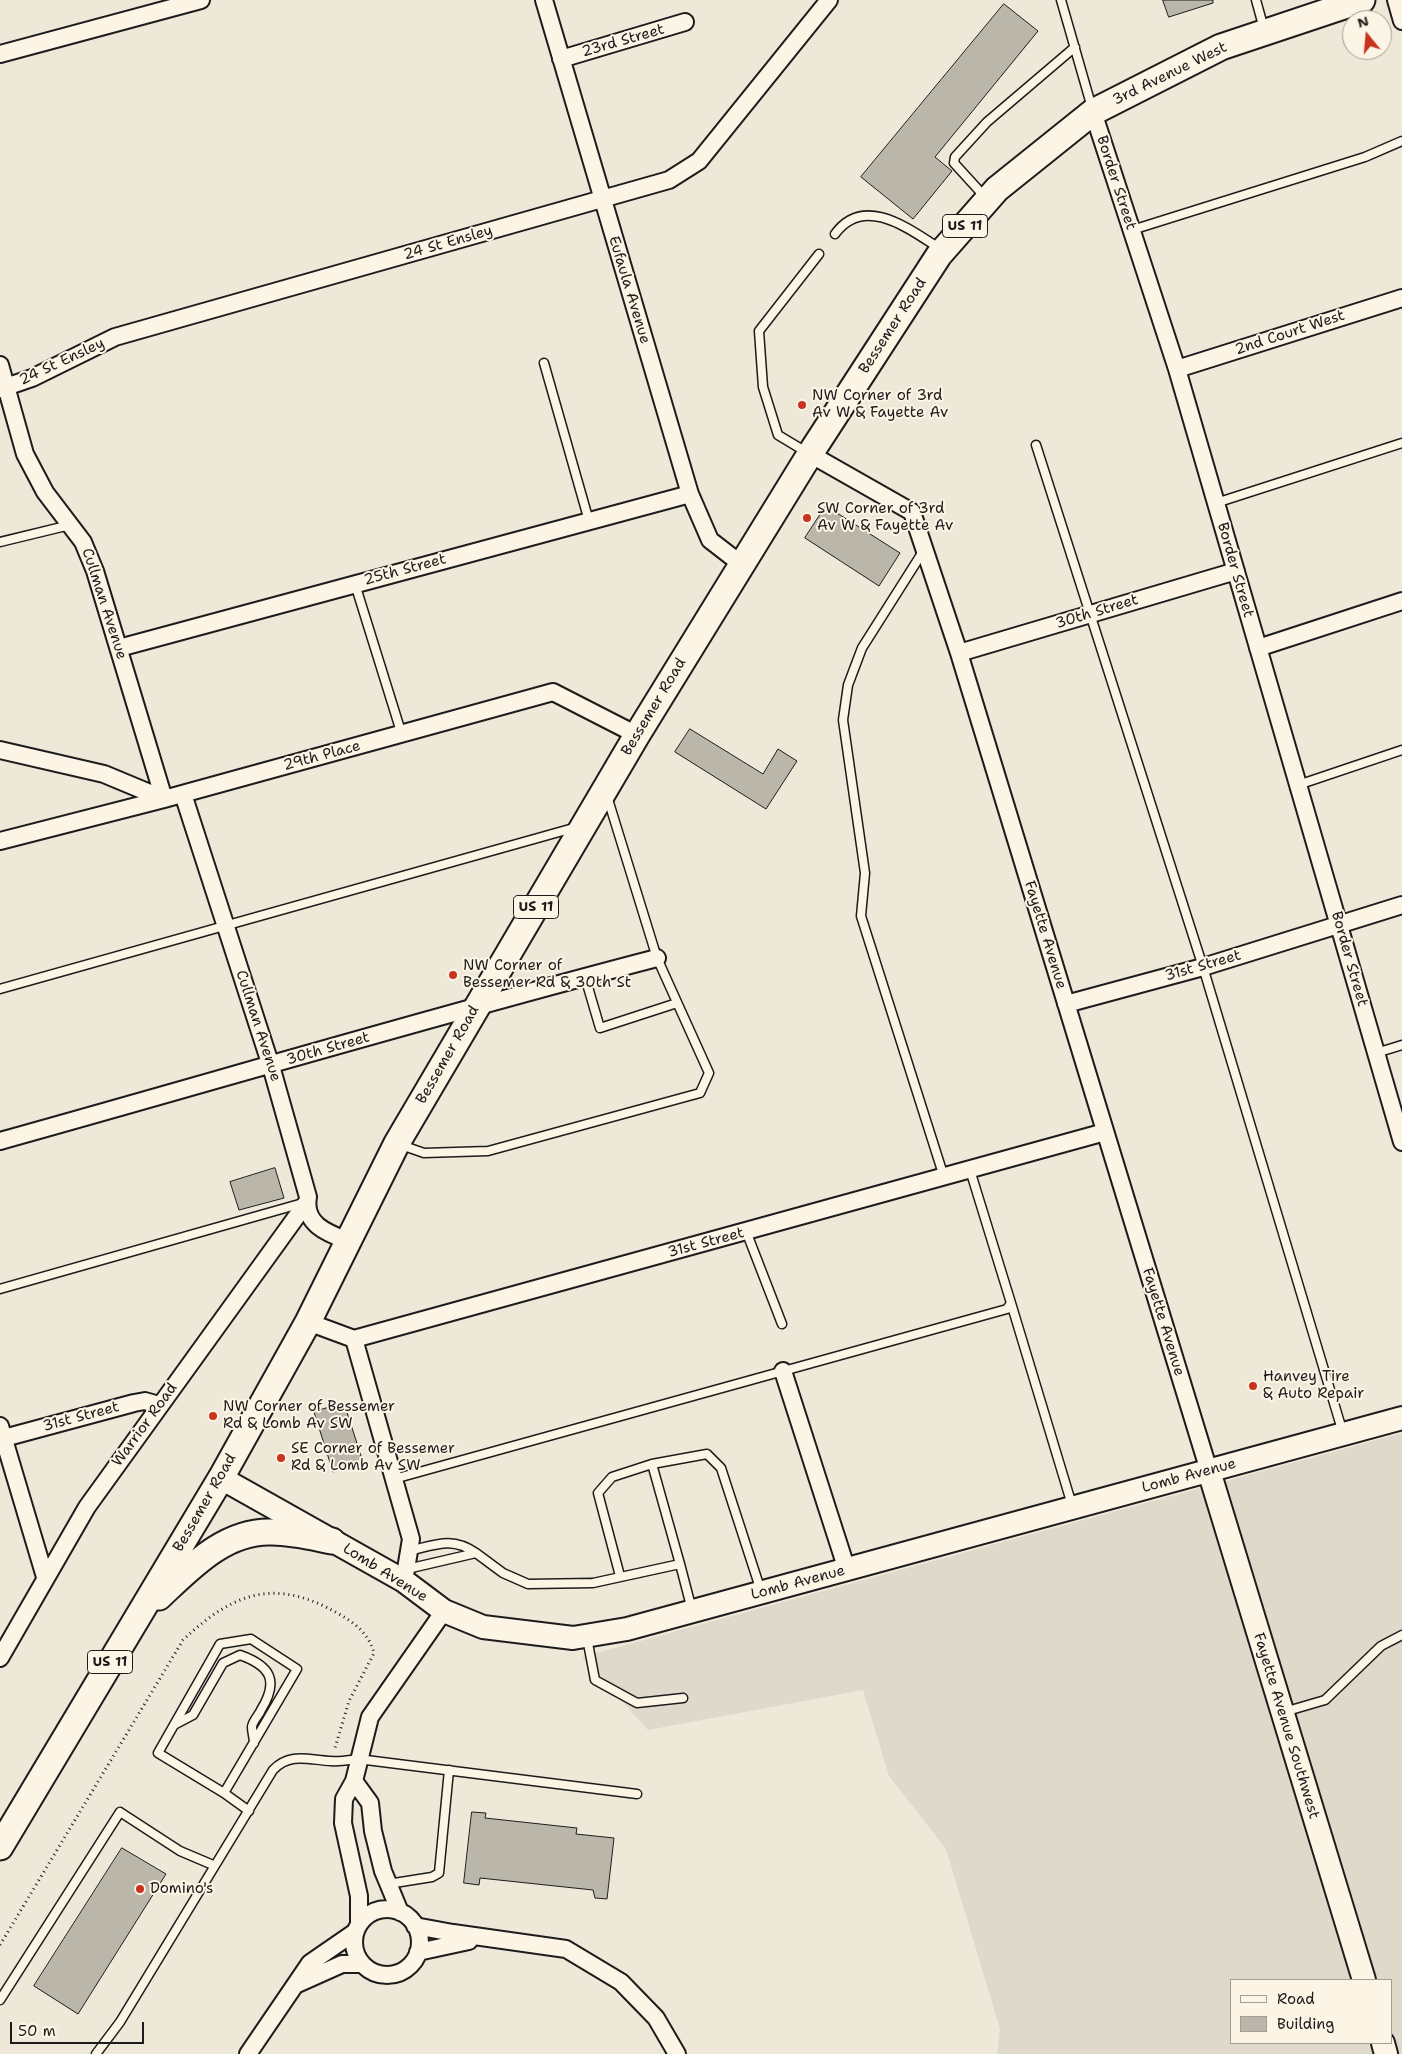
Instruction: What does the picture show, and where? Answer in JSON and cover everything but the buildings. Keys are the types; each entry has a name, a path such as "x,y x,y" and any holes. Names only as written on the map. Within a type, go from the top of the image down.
{"main road":[{"name":"3rd Avenue West","path":"1093,112 1221,47 1362,0"},
{"name":"Bessemer Road","path":"0,1847 221,1478 308,1322 397,1143 606,791 636,735 810,454 943,251 997,189 1093,112"},
{"name":"Lomb Avenue","path":"221,1478 332,1541 405,1575 444,1611 483,1627 573,1638 627,1629 693,1612 1402,1418"},
{"name":"Fayette Avenue Southwest","path":"1209,1471 1364,1979"},
{"path":"137,1618 203,1556 237,1537 270,1531 332,1541"}],"street":[{"path":"0,54 201,0"},
{"name":"Eufaula Avenue","path":"544,0 690,494 710,540 741,564"},
{"name":"24 St Ensley","path":"3,388 32,378 115,337 669,180 699,161 829,0"},
{"path":"1396,0 1402,21"},
{"name":"23rd Street","path":"561,59 685,22"},
{"name":"Border Street","path":"1093,112 1177,369 1402,1142"},
{"name":"2nd Court West","path":"1177,369 1402,298"},
{"name":"Cullman Avenue","path":"0,365 3,388 25,454 44,492 83,542 95,571 164,799"},
{"name":"Fayette Avenue","path":"810,454 912,512 959,654 1209,1471"},
{"name":"25th Street","path":"119,648 690,494"},
{"name":"30th Street","path":"959,654 1236,570"},
{"path":"1258,648 1402,601"},
{"name":"29th Place","path":"0,841 402,735 553,692 636,735"},
{"path":"0,750 104,774 164,799"},
{"name":"Cullman Avenue","path":"183,794 271,1066 314,1224 325,1232 348,1240"},
{"name":"31st Street","path":"1066,1004 1203,966 1402,905"},
{"name":"30th Street","path":"0,1141 271,1066 478,1005 657,958"},
{"name":"31st Street","path":"354,1339 1105,1132"},
{"name":"Warrior Road","path":"0,1658 87,1507 307,1202"},
{"path":"308,1322 354,1339 411,1539 405,1575"},
{"path":"783,1371 847,1570"},
{"name":"31st Street","path":"2,1432 145,1401 159,1405"},
{"path":"2,1432 45,1577"},
{"path":"248,2054 310,1963 357,1928 367,1916 377,1910 389,1909 400,1912 409,1918 418,1934 418,1952 412,1963 405,1969 390,1975 376,1974 362,1964 356,1954 354,1943 357,1928 359,1896 343,1823 344,1799 354,1780 370,1717 444,1611"},
{"path":"354,1780 370,1804 373,1831 388,1884 400,1912"},
{"path":"415,1926 453,1934 494,1937 566,1949 621,1982 656,2018 677,2054"},
{"path":"418,1952 452,1943 494,1937"},
{"path":"296,1984 342,1964 362,1964"}],"lane":[{"name":"Border Street","path":"1061,0 1093,112"},
{"path":"1256,0 1265,32"},
{"path":"988,200 954,163 955,158 987,122 1075,47"},
{"path":"1132,230 1365,157 1402,141"},
{"path":"835,234 848,219 860,216 883,218 900,223 943,251"},
{"path":"810,454 778,435 763,387 760,331 819,254"},
{"path":"544,363 589,521"},
{"path":"1216,503 1402,442"},
{"path":"1036,445 1203,966 1344,1434"},
{"path":"0,542 70,526"},
{"path":"925,548 862,648 848,685 843,720 865,873 861,916 944,1177"},
{"path":"355,584 402,735"},
{"path":"1298,785 1402,750"},
{"path":"397,1143 424,1153 488,1151 700,1093 709,1073 657,958 606,791"},
{"path":"0,989 226,927 586,824"},
{"path":"585,977 600,1028 678,1003"},
{"path":"1376,1053 1402,1045"},
{"path":"970,1170 1073,1508"},
{"path":"0,1289 307,1202"},
{"path":"746,1231 782,1324"},
{"path":"394,1479 1006,1309 1011,1303"},
{"path":"620,1576 598,1493 612,1477 652,1464 707,1454 721,1468 762,1593"},
{"path":"652,1464 693,1612"},
{"path":"409,1551 447,1542 463,1544 503,1572 528,1584 593,1583 680,1564"},
{"path":"405,1575 476,1553"},
{"path":"1282,1712 1325,1700 1381,1646 1402,1635"},
{"path":"587,1636 595,1680 637,1703 683,1698"},
{"path":"224,1793 298,1669 251,1640 220,1644 158,1753 224,1793 249,1811"},
{"path":"174,1724 193,1715 223,1663 240,1655 259,1664 266,1670 271,1679 272,1690 252,1726 254,1742"},
{"path":"96,2054 120,2022 213,1865 249,1811 273,1770 281,1761 300,1758 333,1762 358,1759 637,1794"},
{"path":"388,1884 432,1877 439,1873 449,1770"},
{"path":"0,2000 120,1812 180,1851 213,1865"}],"shaded area":[{"path":"1402,1433 1402,2054 997,2054 1000,2029 946,1849 889,1776 863,1690 648,1730 582,1657"}],"place":[{"name":"NW Corner of 3rd Av W & Fayette Av","path":"802,405"},
{"name":"SW Corner of 3rd Av W & Fayette Av","path":"807,518"},
{"name":"NW Corner of Bessemer Rd & 30th St","path":"453,975"},
{"name":"Hanvey Tire & Auto Repair","path":"1253,1386"},
{"name":"NW Corner of Bessemer Rd & Lomb Av SW","path":"213,1416"},
{"name":"SE Corner of Bessemer Rd & Lomb Av SW","path":"281,1458"},
{"name":"Domino's","path":"140,1889"}]}
